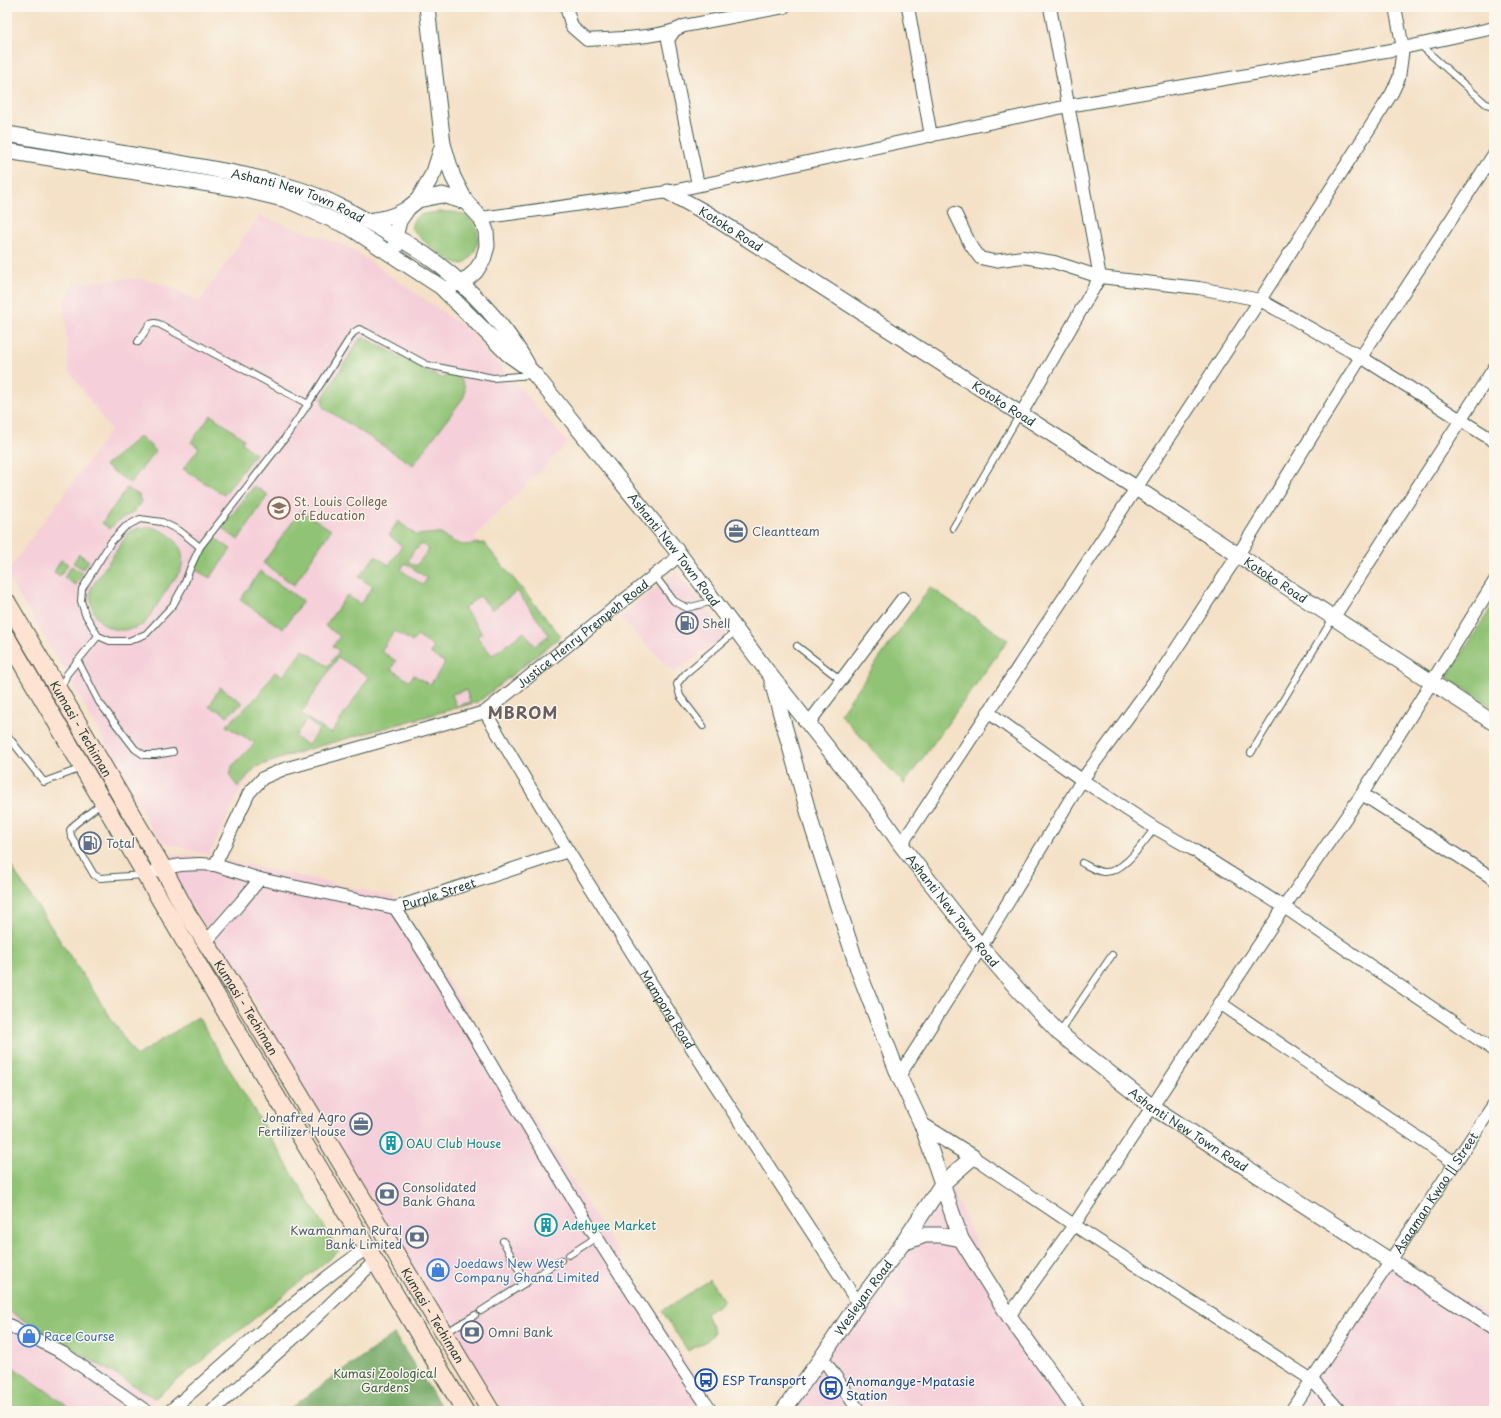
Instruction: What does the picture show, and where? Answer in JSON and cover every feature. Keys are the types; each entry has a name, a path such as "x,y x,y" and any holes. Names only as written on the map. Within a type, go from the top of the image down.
{"main road":[{"name":"Kumasi - Techiman","path":"7,602 60,690 163,868 187,913 281,1063 491,1411"},
{"name":"Kumasi - Techiman","path":"7,638 230,1019 461,1404"},
{"path":"461,1404 477,1388"}],"street":[{"path":"427,7 443,144 453,176 466,202 481,218 486,231 487,246 483,260 475,272 460,283 441,287"},
{"path":"566,7 572,27 587,40 631,37 674,31 684,26 784,7"},
{"path":"908,7 931,136"},
{"path":"1021,414 1100,277 1050,7"},
{"path":"901,845 1260,300 1392,93 1400,78 1403,48 1395,7"},
{"path":"481,218 668,192 1068,106 1403,48 1494,28"},
{"path":"674,31 668,40 698,185"},
{"name":"Ashanti New Town Road","path":"7,134 224,171 262,179 301,190 342,206 406,242 460,283 484,307 516,344 532,372 680,556 736,631 981,947 1020,992 1060,1033 1151,1106 1494,1328"},
{"path":"398,259 395,237 399,222 434,172 443,144"},
{"name":"Ashanti New Town Road","path":"7,151 246,190 287,200 349,227 441,287 508,354 532,372"},
{"path":"899,1076 981,947 1082,780 1163,669 1238,556 1362,357 1494,154"},
{"name":"Kotoko Road","path":"668,192 710,215 1021,414 1334,617 1431,683 1494,723"},
{"path":"367,221 381,220 395,216 413,204 442,194 466,202"},
{"path":"955,213 970,244 980,258 994,260 1023,257 1054,262 1100,277 1199,288 1260,300 1362,357 1494,441"},
{"path":"475,272 484,307"},
{"path":"1334,617 1494,368"},
{"name":"Justice Henry Prempeh Road","path":"485,712 680,556"},
{"path":"1009,1316 1074,1225 1151,1106 1362,794 1494,582"},
{"path":"808,724 903,598"},
{"path":"770,675 813,829 854,957 899,1076 922,1125 961,1239 1009,1316 1078,1411"},
{"path":"216,865 249,793 263,778 284,769 485,712"},
{"name":"Mampong Road","path":"485,712 568,851 709,1075 858,1303"},
{"path":"988,712 1082,780 1154,828 1192,849 1284,908 1494,1050"},
{"path":"1362,794 1494,879"},
{"name":"Purple Street","path":"146,875 163,868 200,864 216,865 260,879 395,908 568,851"},
{"path":"206,942 260,879"},
{"path":"395,908 661,1339 711,1411"},
{"path":"1220,1003 1456,1162"},
{"name":"Asaaman Kwao || Street","path":"1291,1411 1494,1104"},
{"path":"922,1125 1312,1380 1340,1411"},
{"name":"Wesleyan Road","path":"783,1411 822,1357 858,1303 903,1243 942,1184 973,1157"},
{"path":"903,1243 925,1235 940,1235 961,1239"},
{"path":"170,1411 347,1261 371,1254"},
{"path":"212,1411 304,1329 371,1254"},
{"path":"7,1324 63,1353 146,1411"},
{"path":"822,1357 859,1411"}],"lane":[{"path":"1419,44 1486,104 1494,106"},
{"path":"138,342 150,324 159,324 308,404"},
{"path":"200,547 185,535 162,522 140,519 125,527 111,542 82,589 81,601 85,614 98,636 110,641 129,641 146,634 173,604 184,585 200,547 285,438 353,332 359,329 427,365 493,378 532,372"},
{"path":"953,528 1021,414"},
{"path":"655,576 674,601 687,608 714,601"},
{"path":"1251,753 1334,617"},
{"path":"703,726 680,696 677,684 684,674 736,631"},
{"path":"60,690 67,674 98,636"},
{"path":"797,646 841,680"},
{"path":"78,661 99,702 135,749 144,755 173,752"},
{"path":"7,735 44,782 83,768"},
{"path":"103,802 74,825 70,830 75,843 94,875 100,878 146,875"},
{"path":"1082,863 1103,872 1115,870 1125,864 1154,828"},
{"path":"1060,1033 1112,955"},
{"path":"569,1255 597,1237"},
{"path":"503,1241 526,1283"},
{"path":"481,1311 561,1260"},
{"path":"444,1334 475,1315"}],"shaded area":[{"name":"St. Louis College of Education","path":"259,216 347,246 469,330 568,443 474,537 560,639 479,703 308,751 257,768 238,794 209,855 158,841 67,674 7,576 7,572 111,430 69,371 64,302 74,283 140,278 171,287 199,302"},
{"path":"676,572 726,635 674,673 620,617"},
{"path":"161,854 196,856 259,867 393,897 443,974 717,1411 502,1411 299,1082 247,986 180,889"},
{"path":"933,1187 952,1189 992,1279 1085,1411 775,1411 901,1235"},
{"path":"1392,1252 1494,1320 1494,1411 1281,1411"},
{"name":"Race Course","path":"7,1310 155,1398 145,1411 75,1411 7,1363"}],"green space":[{"path":"439,212 452,212 464,215 471,220 475,226 478,240 476,247 469,259 463,264 442,255 428,245 411,228 412,223 417,216"},
{"path":"365,338 443,379 447,372 456,375 462,380 465,392 464,397 413,465 324,408 322,399 359,340"},
{"path":"211,415 244,439 242,443 255,454 224,495 183,469 199,448 191,442"},
{"path":"140,436 156,451 130,483 105,466"},
{"path":"254,486 268,495 238,540 222,528"},
{"path":"127,488 139,495 141,502 131,514 117,522 110,529 102,523"},
{"path":"301,510 331,530 294,585 263,563"},
{"path":"398,521 416,535 439,533 452,541 463,545 484,543 561,636 478,702 305,750 256,767 238,787 230,776 232,766 255,743 226,726 255,699 275,672 283,676 303,650 328,666 339,651 333,646 340,636 325,626 347,595 360,604 373,587 359,577 375,556 389,565 402,546 389,535","holes":["421,544 429,549 416,566 408,561 415,548 417,549","405,563 427,578 423,585 401,570","517,591 549,635 535,646 524,632 492,655 477,637 482,633 464,608 480,596 492,610","395,631 412,642 417,636 434,647 430,653 445,663 430,685 414,675 409,681 391,669 396,661 381,651","338,657 369,677 331,734 301,714","466,690 470,702 456,706 452,694","306,720 319,729 308,745 295,737"]},
{"path":"151,527 164,532 179,545 183,558 182,566 179,573 144,624 122,630 113,629 98,619 93,611 91,588 129,532 139,528"},
{"path":"215,538 231,549 210,578 196,570 201,555"},
{"path":"79,554 89,561 83,569 73,563"},
{"path":"61,560 68,564 60,576 54,572"},
{"path":"71,566 83,573 76,585 64,578"},
{"path":"260,571 303,601 283,629 240,600"},
{"path":"930,587 1008,640 904,784 840,714"},
{"path":"1491,608 1494,611 1494,708 1447,677"},
{"path":"220,687 243,703 227,716 220,711 209,707"},
{"path":"7,860 136,1056 198,1017 339,1251 155,1398 7,1310"},
{"path":"710,1280 724,1301 706,1314 714,1331 711,1337 688,1351 662,1311"},
{"name":"Kumasi Zoological Gardens","path":"394,1334 444,1411 286,1411"},
{"path":"7,1363 75,1411 7,1411"}],"place":[{"name":"St. Louis College of Education","path":"279,508"},
{"name":"Cleantteam","path":"736,531"},
{"name":"Shell","path":"687,623"},
{"name":"Total","path":"90,843"},
{"name":"Jonafred Agro Fertilizer House","path":"361,1124"},
{"name":"OAU Club House","path":"391,1143"},
{"name":"Consolidated Bank Ghana","path":"387,1194"},
{"name":"Adehyee Market","path":"546,1225"},
{"name":"Kwamanman Rural Bank Limited","path":"417,1237"},
{"name":"Joedaws New West Company Ghana Limited","path":"438,1270"},
{"name":"Omni Bank","path":"472,1332"},
{"name":"Race Course","path":"29,1336"},
{"name":"ESP Transport","path":"706,1380"},
{"name":"Anomangye-Mpatasie Station","path":"831,1388"}],"district":[{"name":"MBROM","path":"523,712"}]}
